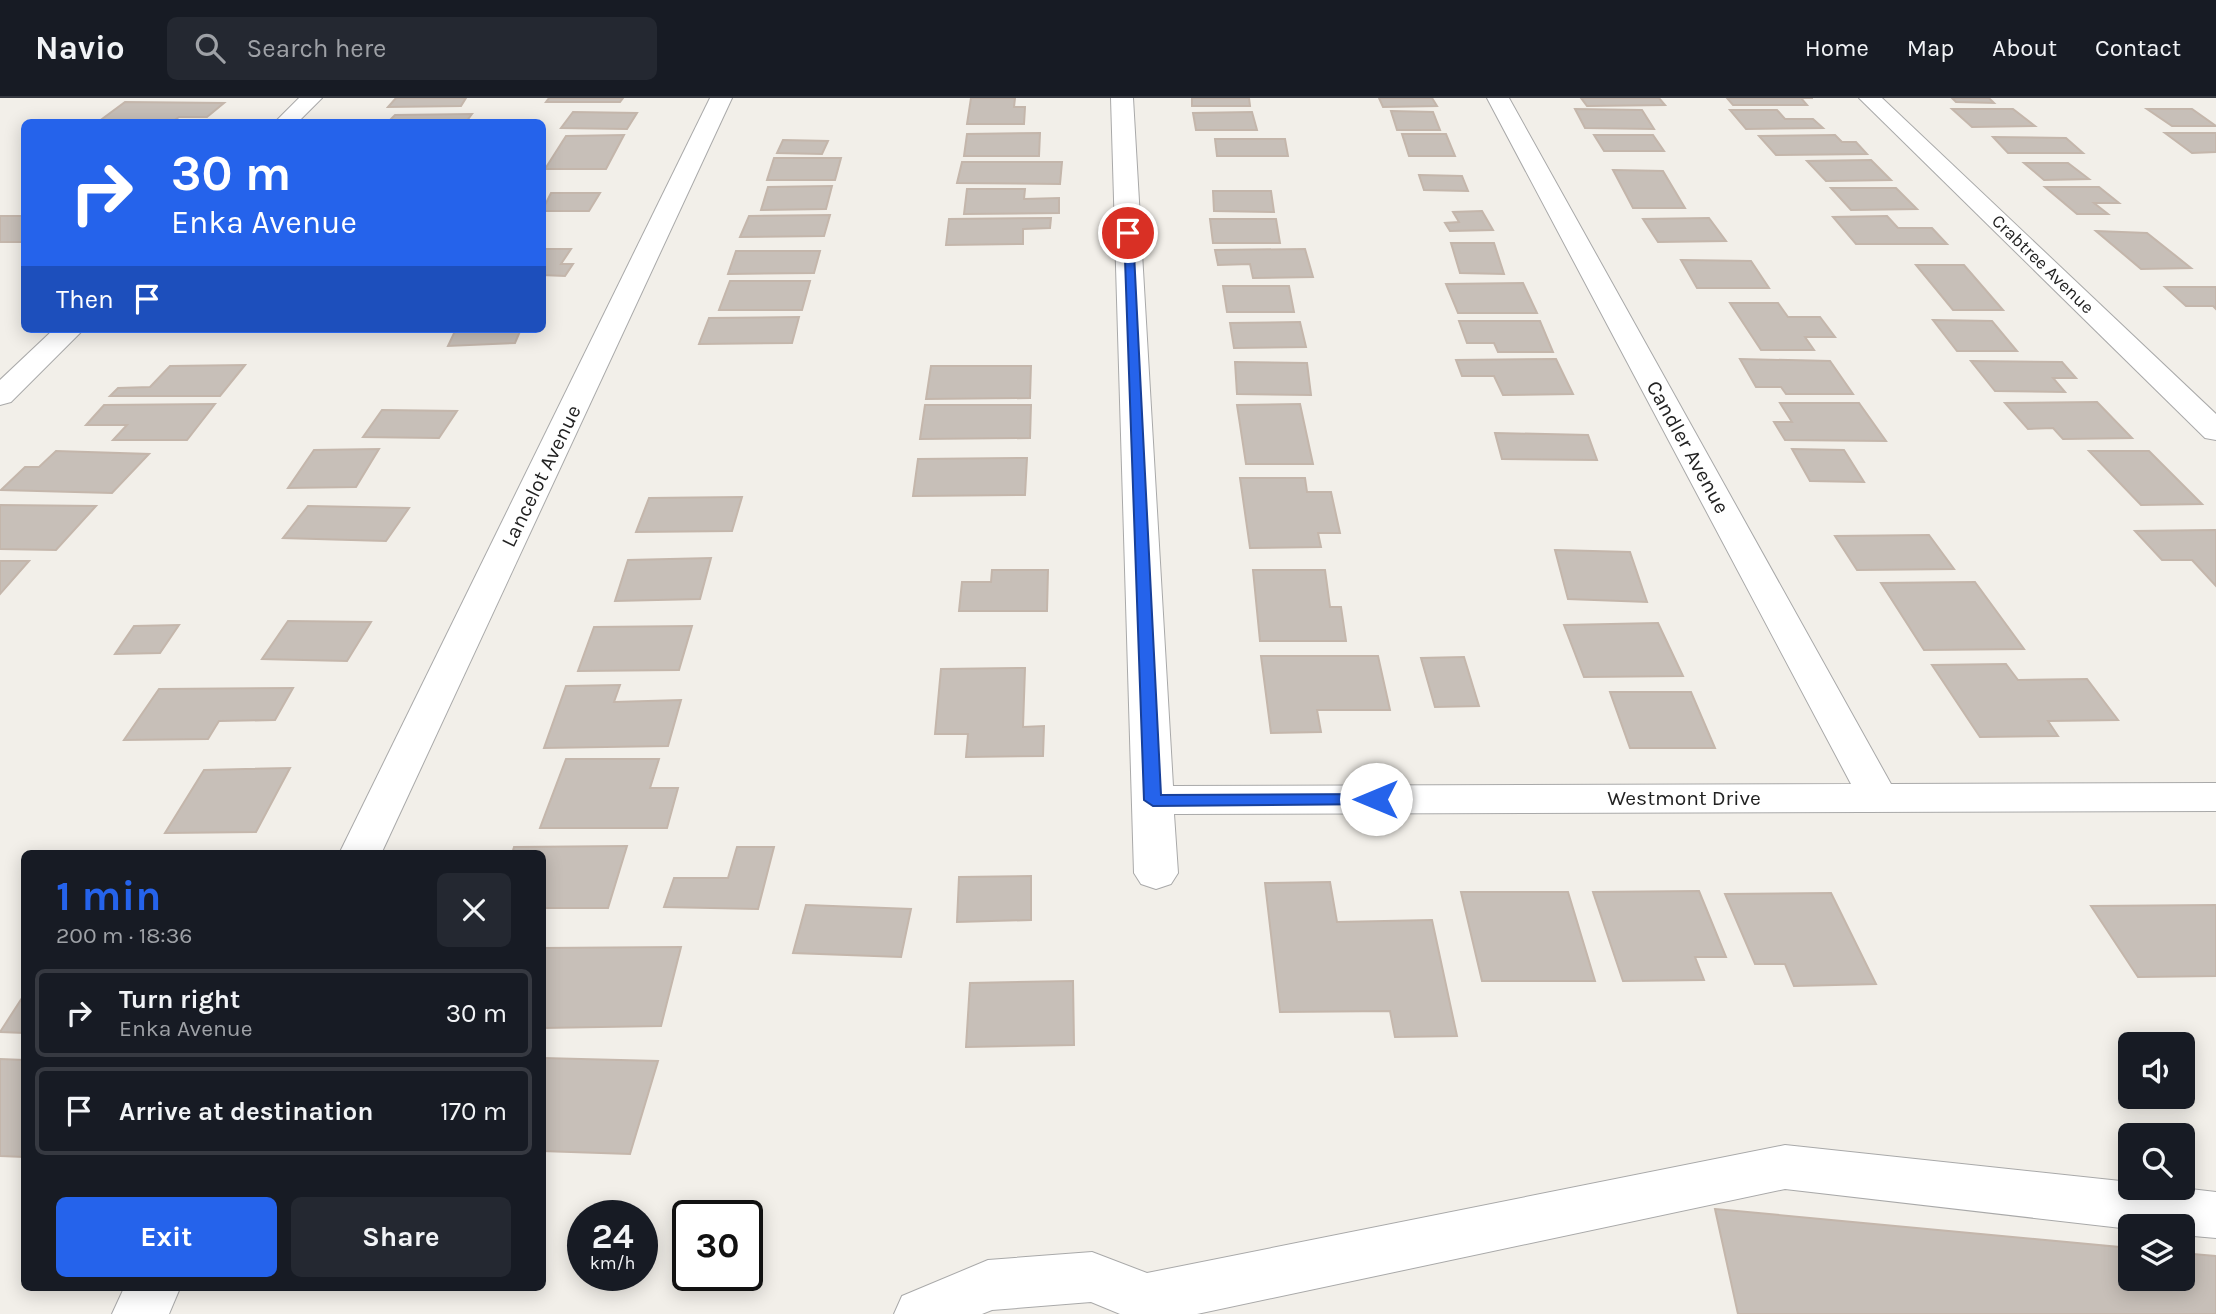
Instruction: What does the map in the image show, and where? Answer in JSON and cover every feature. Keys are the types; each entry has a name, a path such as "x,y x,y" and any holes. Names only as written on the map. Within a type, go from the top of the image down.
{"street":[{"path":"289,119 311,98"},
{"name":"Lancelot Avenue","path":"362,850 721,98"},
{"path":"1122,98 1156,873"},
{"name":"Candler Avenue","path":"1498,98 1878,797"},
{"name":"Crabtree Avenue","path":"1870,98 2216,431"},
{"path":"0,396 66,333"},
{"name":"Westmont Drive","path":"1153,800 2216,797"},
{"path":"922,1314 988,1285 1092,1277 1147,1299 1785,1167 2216,1215"},
{"path":"140,1314 152,1291"}],"building":[{"path":"396,98 466,98 461,106 388,107"},
{"path":"549,98 623,98 620,102 546,102"},
{"path":"971,98 1015,98 1014,107 1025,107 1024,124 967,124"},
{"path":"1192,98 1249,98 1250,106 1192,106"},
{"path":"1379,98 1432,98 1437,106 1383,107"},
{"path":"1581,98 1659,98 1665,105 1587,106"},
{"path":"1727,98 1801,98 1807,105 1733,105"},
{"path":"1952,98 1989,98 1994,103 1956,102"},
{"path":"125,102 224,103 207,117 102,119"},
{"path":"1575,109 1642,110 1654,129 1585,128"},
{"path":"1952,109 2013,109 2035,126 1972,127"},
{"path":"2147,109 2192,109 2216,126 2172,126"},
{"path":"1730,110 1777,110 1785,119 1813,119 1823,128 1746,129"},
{"path":"1391,111 1433,112 1440,130 1397,130"},
{"path":"573,112 637,113 627,129 561,128"},
{"path":"1252,112 1257,130 1196,130 1193,113"},
{"path":"472,114 468,119 391,119 395,115"},
{"path":"1040,133 1039,156 964,156 967,134"},
{"path":"2165,133 2216,133 2216,152 2192,153"},
{"path":"1402,134 1446,134 1455,156 1409,156"},
{"path":"624,135 606,169 546,169 566,136"},
{"path":"1594,135 1653,135 1664,151 1604,151"},
{"path":"1835,135 1842,142 1856,142 1867,154 1776,155 1759,136"},
{"path":"1993,137 2066,138 2083,153 2008,153"},
{"path":"1215,139 1285,139 1288,156 1217,156"},
{"path":"783,140 828,141 822,154 777,153"},
{"path":"774,158 841,158 835,180 767,180"},
{"path":"1871,160 1891,180 1826,181 1807,161"},
{"path":"962,162 1062,162 1060,184 957,183"},
{"path":"2024,163 2068,163 2089,179 2044,180"},
{"path":"1613,170 1663,171 1685,208 1633,208"},
{"path":"1419,175 1462,176 1468,191 1424,190"},
{"path":"832,186 826,209 761,210 768,187"},
{"path":"2045,187 2099,187 2119,203 2094,203 2108,214 2077,214"},
{"path":"1831,188 1896,188 1917,209 1851,210"},
{"path":"967,189 1025,189 1024,199 1059,198 1059,213 964,214"},
{"path":"1213,191 1271,191 1274,212 1214,211"},
{"path":"551,193 600,193 589,211 546,211 546,203"},
{"path":"1482,211 1493,230 1450,231 1445,223 1459,222 1453,212"},
{"path":"830,215 824,236 740,237 749,216"},
{"path":"0,216 21,216 21,242 0,242"},
{"path":"1887,216 1898,228 1932,228 1947,244 1856,244 1833,217"},
{"path":"1051,218 1050,228 1023,229 1023,244 946,245 949,219"},
{"path":"1709,218 1726,241 1658,242 1643,219"},
{"path":"1210,219 1276,219 1280,243 1213,243"},
{"path":"2096,231 2147,233 2191,268 2141,269"},
{"path":"1451,243 1494,243 1504,274 1460,273"},
{"path":"546,249 571,249 561,264 573,264 565,276 546,275"},
{"path":"1305,249 1313,277 1253,278 1250,264 1218,265 1215,250"},
{"path":"736,251 820,251 814,273 728,274"},
{"path":"1681,260 1751,261 1769,288 1697,288"},
{"path":"1916,265 1964,265 2003,310 1953,310"},
{"path":"730,281 810,281 802,310 719,310"},
{"path":"1523,283 1537,313 1458,313 1446,284"},
{"path":"1223,286 1289,286 1294,312 1227,312"},
{"path":"2165,287 2216,287 2216,309 2213,306 2186,306"},
{"path":"1730,303 1778,303 1788,317 1820,317 1835,337 1805,337 1814,350 1761,350"},
{"path":"799,317 792,343 699,344 709,318"},
{"path":"1933,320 1992,321 2017,351 1957,351"},
{"path":"1459,321 1540,321 1553,352 1498,352 1494,343 1467,343"},
{"path":"1300,322 1306,347 1234,348 1230,323"},
{"path":"454,333 519,333 515,343 448,346"},
{"path":"1556,359 1573,394 1503,395 1494,376 1462,376 1456,360"},
{"path":"1740,359 1830,361 1853,394 1786,394 1781,387 1756,387"},
{"path":"1971,361 2062,362 2076,378 2053,378 2065,392 1995,391"},
{"path":"1235,362 1307,363 1311,395 1237,394"},
{"path":"245,365 220,396 110,396 118,388 150,387 170,366"},
{"path":"931,366 1031,366 1030,398 926,399"},
{"path":"2097,402 2132,438 2063,439 2053,428 2028,429 2005,403"},
{"path":"1780,403 1859,403 1886,441 1785,440 1774,422 1792,422"},
{"path":"215,404 187,440 113,440 127,425 86,425 104,405"},
{"path":"1300,404 1313,464 1246,464 1237,405"},
{"path":"925,405 1031,405 1030,438 920,439"},
{"path":"382,410 457,411 439,438 363,437"},
{"path":"1495,433 1588,435 1597,460 1502,459"},
{"path":"379,449 356,487 288,488 314,450"},
{"path":"1792,449 1844,450 1864,482 1810,481"},
{"path":"56,451 149,454 112,493 1,490 25,467 39,467"},
{"path":"2089,451 2149,451 2202,504 2141,505"},
{"path":"1027,458 1025,495 913,496 918,459"},
{"path":"1240,478 1305,478 1307,492 1331,492 1340,533 1318,533 1321,547 1250,548"},
{"path":"742,497 732,531 636,532 649,498"},
{"path":"0,505 96,506 56,550 0,549"},
{"path":"308,506 409,508 386,541 283,538"},
{"path":"2216,530 2216,586 2192,560 2162,560 2135,531"},
{"path":"1929,535 1954,569 1857,570 1835,536"},
{"path":"1555,550 1630,552 1647,602 1568,599"},
{"path":"711,558 700,599 615,601 628,560"},
{"path":"0,561 29,561 0,594"},
{"path":"992,570 1048,570 1047,611 959,611 962,582 991,582"},
{"path":"1253,570 1325,570 1330,607 1341,607 1346,641 1260,641"},
{"path":"1975,582 2024,649 1924,650 1881,583"},
{"path":"288,621 371,622 347,661 262,659"},
{"path":"1658,623 1683,676 1584,677 1564,625"},
{"path":"179,625 160,653 115,654 134,626"},
{"path":"692,626 679,670 578,671 594,627"},
{"path":"1261,656 1378,656 1390,710 1317,710 1321,732 1271,733"},
{"path":"1464,657 1479,706 1435,707 1421,658"},
{"path":"2006,664 2018,680 2087,679 2118,720 2048,721 2058,736 1980,737 1932,665"},
{"path":"1025,668 1023,727 1044,726 1043,756 966,757 968,734 935,734 941,669"},
{"path":"620,685 614,702 681,700 668,746 544,748 566,686"},
{"path":"293,688 275,720 219,721 208,739 124,740 159,689"},
{"path":"1610,692 1691,692 1715,748 1630,748"},
{"path":"566,759 659,759 650,788 678,788 667,828 540,828"},
{"path":"290,768 256,832 165,833 204,770"},
{"path":"627,846 608,908 546,908 546,850 513,850 514,847"},
{"path":"737,847 774,847 758,909 664,907 674,878 728,878"},
{"path":"1031,876 1031,920 957,922 959,877"},
{"path":"1330,882 1337,922 1432,920 1457,1036 1395,1037 1390,1011 1280,1012 1265,883"},
{"path":"1699,891 1726,957 1695,957 1704,980 1623,981 1593,892"},
{"path":"1461,892 1568,892 1595,981 1482,981"},
{"path":"1831,893 1876,984 1794,986 1785,964 1755,964 1725,894"},
{"path":"806,905 911,909 901,957 793,953"},
{"path":"2216,905 2216,976 2138,977 2091,906"},
{"path":"681,947 661,1026 546,1028 546,948"},
{"path":"1073,981 1074,1045 966,1047 970,983"},
{"path":"21,1000 21,1033 0,1032"},
{"path":"546,1058 658,1061 630,1154 546,1151"},
{"path":"0,1059 21,1060 21,1157 0,1156"},
{"path":"1715,1209 2118,1247 2118,1291 2195,1291 2195,1254 2216,1256 2216,1314 1738,1314"}],"route":[{"path":"1128,233 1153,800 1376,799"}]}
